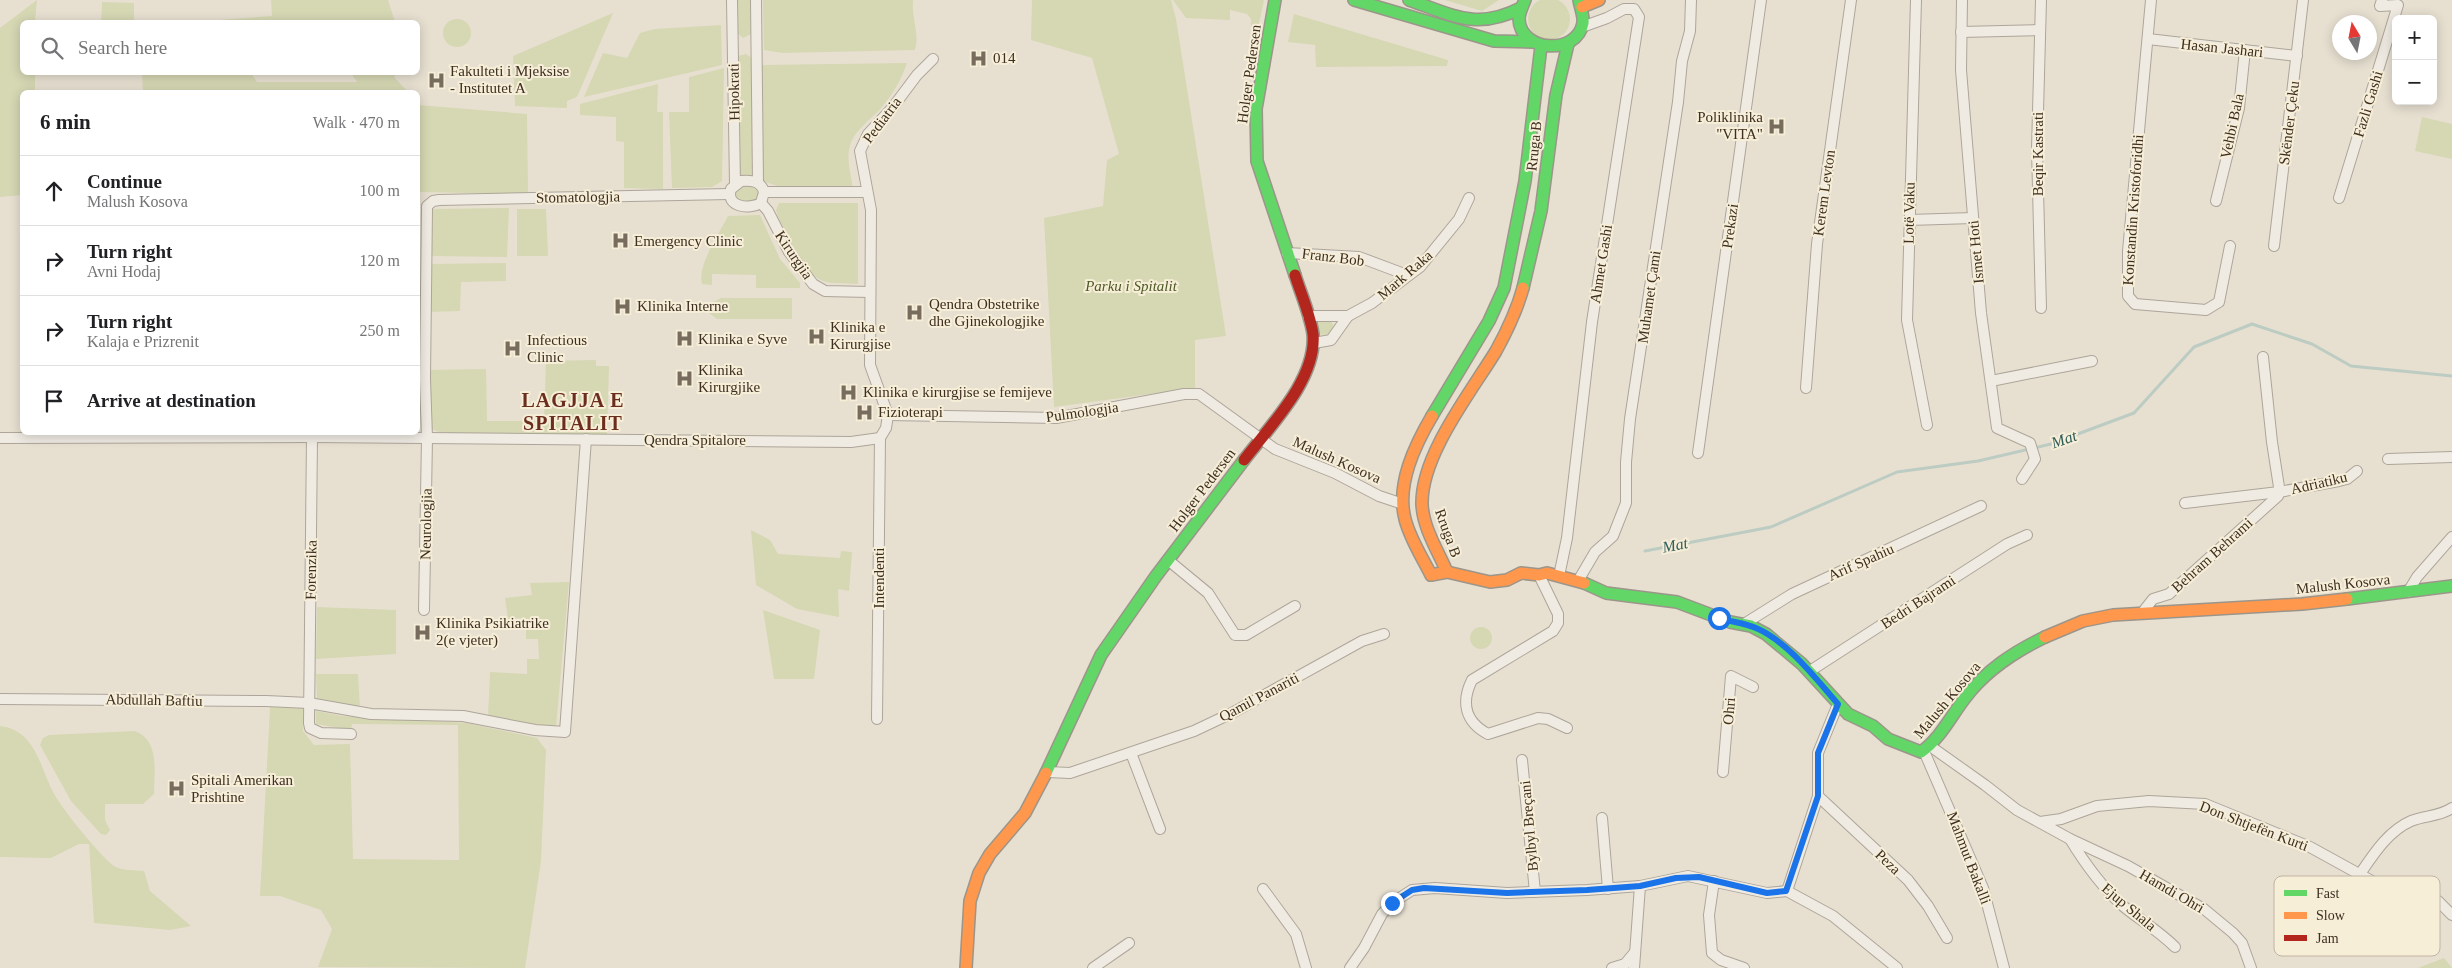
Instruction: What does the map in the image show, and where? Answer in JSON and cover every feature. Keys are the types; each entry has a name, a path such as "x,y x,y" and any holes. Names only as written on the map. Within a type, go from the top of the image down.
{"street":[{"name":"Hipokrati","path":"732,0 735,184"},
{"name":"Hipokrati","path":"756,0 758,183"},
{"name":"Holger Pedersen","path":"964,966 970,901 975,883 990,854 1025,813 1048,772 1072,713 1101,655 1122,622 1305,378 1311,365 1314,343 1308,316 1260,170 1256,143 1258,90 1275,0"},
{"path":"1354,0 1494,41 1537,44 1556,48 1568,44 1576,38 1582,27 1584,16 1580,4 1599,0"},
{"path":"1409,0 1485,20 1497,19 1523,4"},
{"name":"Muhamet Çami","path":"1578,581 1595,552 1613,536 1626,503 1626,462 1630,419 1678,102 1682,61 1690,32 1690,0"},
{"name":"Prekazi","path":"1698,453 1761,0"},
{"name":"Kerem Levton","path":"1806,388 1817,244 1851,0"},
{"name":"Lotë Vaku","path":"1916,0 1908,220 1907,320 1927,425"},
{"name":"Ismet Hoti","path":"1962,0 1962,70 1980,312 1997,428 2030,443 2035,459 2031,469 2022,479"},
{"name":"Beqir Kastrati","path":"2040,308 2037,149 2041,0"},
{"name":"Konstandin Kristoforidhi","path":"2151,0 2128,251 2128,296 2135,304 2206,310 2214,307 2219,302 2230,246"},
{"name":"Skënder Çeku","path":"2274,246 2303,0"},
{"name":"Fazli Gashi","path":"2339,198 2398,6 2380,6 2382,0"},
{"path":"1523,4 1522,27 1537,44"},
{"name":"Ahmet Gashi","path":"1559,576 1567,538 1592,322 1639,17 1634,9 1624,9 1607,18 1582,27"},
{"path":"1961,32 2040,30"},
{"name":"Hasan Jashari","path":"2148,40 2296,56"},
{"name":"Rruga B","path":"1537,44 1526,178 1501,296 1486,325 1444,394 1416,448 1407,473 1403,504 1404,516 1431,575 1447,572 1424,514 1422,497 1426,476 1434,453 1461,403 1506,333 1520,300 1533,248 1546,182 1559,73 1568,44"},
{"name":"Vehbi Bala","path":"2216,201 2239,108 2245,50"},
{"name":"Pediatria","path":"888,415 870,364 870,292 872,276 870,210 860,157 863,142 910,82 932,59"},
{"path":"762,198 758,183 746,180 735,184 729,194 732,200 740,206 752,206 762,198 867,192"},
{"name":"Stomatologjia","path":"429,204 439,200 729,194"},
{"name":"Kirurgjia","path":"762,198 789,252 814,284 825,290 870,292"},
{"name":"Mark Raka","path":"1314,343 1331,340 1348,316 1372,303 1420,266 1452,228 1469,198"},
{"name":"Neurologjia","path":"424,610 427,438 426,212 429,204"},
{"path":"1908,220 1973,218"},
{"name":"Franz Bob","path":"1287,253 1359,257 1407,275"},
{"name":"Mark Raka","path":"1308,316 1348,316"},
{"path":"2263,357 2279,492"},
{"path":"1991,381 2092,362"},
{"name":"Pulmologjia","path":"888,415 1056,418 1192,394 1209,400 1260,439"},
{"name":"Intendenti","path":"878,719 880,438 886,428 888,415"},
{"name":"Qendra Spitalore","path":"0,438 312,437 856,442 880,438"},
{"name":"Forenzika","path":"309,703 312,437"},
{"name":"Abdullah Baftiu","path":"0,699 224,700 309,703 355,712 463,716 535,730 565,732 586,439"},
{"name":"Malush Kosova","path":"1260,439 1275,448 1335,473 1379,496 1403,504"},
{"path":"2388,459 2452,457"},
{"name":"Adriatiku","path":"2279,492 2347,479 2357,471"},
{"name":"Behram Behrami","path":"2185,503 2279,492"},
{"name":"Behram Behrami","path":"2142,613 2153,599 2169,594 2203,565 2268,506 2279,492"},
{"name":"Arif Spahiu","path":"1744,624 1792,594 1981,506"},
{"name":"Bedri Bajrami","path":"1810,671 2007,544 2026,535"},
{"path":"2408,592 2417,577 2452,537"},
{"path":"1168,560 1208,593 1235,635 1246,635 1295,606"},
{"name":"Malush Kosova","path":"1447,572 1490,582 1507,580 1521,573 1539,575 1547,573 1578,581 1606,593 1677,602 1719,618 1759,629 1810,671 1848,714 1873,726 1888,740 1917,752 1927,749 1979,681 2004,660 2068,626 2082,621 2142,613 2302,604 2452,586"},
{"path":"1539,575 1558,614 1558,623 1553,631 1472,680 1466,691 1465,704 1478,728 1488,734 1538,718 1548,719 1566,728"},
{"name":"Qamil Panariti","path":"1048,772 1070,773 1194,731 1232,713 1362,641 1384,634"},
{"name":"Ohri","path":"1723,772 1731,676 1753,687"},
{"path":"309,703 309,723 315,732 351,734"},
{"path":"1786,891 1818,796 1818,753 1838,704"},
{"path":"1927,749 1986,785 2017,810 2070,839"},
{"name":"Mahmut Bakalli","path":"1927,749 1983,888 2004,968"},
{"path":"1131,753 1160,829"},
{"name":"Bylbyl Breçani","path":"1522,760 1535,892"},
{"name":"Peza","path":"1818,796 1908,880 1928,906 1947,938"},
{"name":"Don Shtjefën Kurti","path":"2040,822 2061,819 2097,806 2149,801 2205,804 2310,847 2364,876"},
{"path":"2360,874 2382,844 2404,825 2440,815 2452,808"},
{"path":"1602,818 1608,889"},
{"name":"Ejup Shala","path":"2070,839 2104,888 2124,907 2163,935 2175,947"},
{"name":"Hamdi Ohri","path":"2070,839 2128,866 2204,909 2238,938 2246,952 2251,968"},
{"path":"1350,968 1364,948 1382,914 1392,903 1412,890 1435,888 1482,892 1535,892 1608,889 1640,886 1688,876 1714,880 1767,893 1786,891 1833,916 1897,968"},
{"path":"1714,880 1709,915 1712,953 1721,960 1744,968"},
{"path":"1634,968 1640,886"},
{"path":"1263,889 1296,934 1306,968"},
{"name":"Don Shtjefën Kurti","path":"2440,903 2452,915"},
{"path":"1093,968 1129,943"},
{"path":"1612,968 1625,964 1635,952"}],"green space":[{"path":"1545,-1 1557,0 1564,4 1569,15 1568,27 1564,34 1549,40 1534,34 1528,19 1534,4"},
{"path":"37,0 35,20 20,20 20,75 35,75 35,90 20,90 20,195 0,197 0,28"},
{"path":"271,0 388,0 394,20 219,20 272,16"},
{"path":"736,0 752,0 753,33 743,38 736,32"},
{"path":"763,0 913,0 917,38 915,50 783,53 764,50"},
{"name":"Parku i Spitalit","path":"1032,0 1171,0 1176,19 1226,336 1195,340 1195,388 1054,407 1044,218 1103,206 1107,160 1119,154 1092,58 1031,40"},
{"path":"1173,0 1264,0 1258,28 1251,27 1251,19 1247,14 1230,10 1230,20 1186,18"},
{"path":"1445,0 1499,0 1482,11"},
{"path":"102,2 134,3 134,20 101,20"},
{"path":"613,13 577,97 567,101 567,108 515,106 513,56"},
{"path":"1294,14 1448,60 1447,66 1316,67 1315,45 1288,42"},
{"path":"457,19 467,23 471,33 467,43 457,47 447,43 443,33 447,23"},
{"path":"721,25 722,65 584,97 603,53 627,58 640,33 655,29"},
{"path":"746,54 753,59 753,176 738,176 738,56"},
{"path":"907,63 890,97 852,140 848,157 853,189 783,188 760,180 761,65"},
{"path":"724,68 722,181 712,187 672,188 669,112 689,112 689,77"},
{"path":"142,75 252,75 257,82 357,82 352,75 396,75 394,77 406,90 143,90"},
{"path":"658,84 657,112 663,112 663,189 624,188 624,142 616,141 616,117 580,115 580,104"},
{"path":"420,105 527,114 528,194 420,192"},
{"path":"2422,117 2452,124 2452,159 2415,151"},
{"path":"748,184 757,189 759,196 754,201 746,203 738,200 735,194 740,186"},
{"path":"779,203 858,203 858,284 823,281 807,268 778,217 776,210"},
{"path":"509,208 507,257 430,256 431,209"},
{"path":"517,209 546,209 548,256 517,256"},
{"path":"760,215 780,259 800,283 800,288 756,288 756,275 712,274 712,285 702,284 701,276 706,259 714,240 728,216"},
{"path":"506,263 506,281 461,282 460,311 428,312 428,264"},
{"path":"721,298 792,298 792,319 717,319 709,313 708,305"},
{"path":"1313,320 1331,320 1334,327 1330,334 1317,335"},
{"path":"596,360 596,366 609,366 607,435 441,433 432,429 428,422 426,370 486,369 487,421 544,421 546,361"},
{"path":"751,530 770,540 778,554 840,558 841,551 852,552 849,591 838,589 839,617 797,609 756,585"},
{"path":"569,582 556,727 488,717 490,672 527,674 527,659 539,659 538,639 526,639 526,618 508,619 505,598 532,595 530,583"},
{"path":"317,607 396,610 396,654 316,659"},
{"path":"763,610 820,630 814,679 774,679"},
{"path":"1481,627 1489,630 1492,638 1489,646 1481,649 1473,646 1470,638 1473,630"},
{"path":"316,674 358,674 360,709 317,699"},
{"path":"270,707 303,708 303,731 314,745 350,744 353,859 459,860 458,725 352,724 351,730 316,724 316,711 342,716 467,723 537,738 546,750 541,861 525,968 318,967 332,929 321,910 280,896 260,896"},
{"path":"0,726 12,729 29,742 54,794 100,853 117,868 144,871 150,891 191,926 170,930 94,923 89,844 79,844 51,858 0,857"},
{"path":"135,731 149,742 152,749 155,767 154,794 143,804 105,804 105,820 110,830 106,835 101,834 71,801 40,745 43,738 49,735"},
{"path":"2444,958 2452,968 2418,968"}],"waterway":[{"name":"Mat","path":"1645,551 1771,527 1897,472 1978,461 2051,444 2134,413 2194,347 2252,324 2312,344 2351,366 2452,376"}],"traffic: fast":[{"path":"1275,0 1256,109 1257,161 1295,275"},
{"path":"1354,0 1494,41 1533,42"},
{"path":"1409,0 1452,15 1477,20 1491,19 1521,8"},
{"path":"1525,0 1519,17 1522,30 1529,38 1549,46 1571,41 1579,34 1583,23 1579,0"},
{"path":"1523,288 1541,211 1556,95 1568,44"},
{"path":"1432,416 1489,321 1504,288 1525,181 1541,46"},
{"path":"1046,773 1101,655 1156,576 1244,460"},
{"path":"1584,583 1606,593 1677,602 1730,622 1751,626 1766,634 1802,664 1848,714 1873,726 1888,739 1921,752 1940,734 1965,698 1991,670 2022,649 2045,637"},
{"path":"2347,599 2452,586"}],"traffic: slow":[{"path":"1582,7 1599,0"},
{"path":"1447,572 1425,522 1422,504 1424,485 1438,445 1449,424 1496,351 1515,312 1523,288"},
{"path":"1432,416 1419,439 1409,465 1403,492 1405,519 1410,534 1431,575 1447,572 1490,582 1507,580 1521,573 1539,575 1547,573 1584,583"},
{"path":"2045,637 2083,621 2113,615 2302,604 2347,599"},
{"path":"966,968 970,901 979,873 990,854 1025,813 1046,773"}],"traffic: jam":[{"path":"1244,460 1290,401 1308,368 1313,334 1308,312 1295,275"}],"place":[{"name":"014","path":"979,58"},
{"name":"Fakulteti i Mjeksise - Institutet A","path":"436,80"},
{"name":"Poliklinika \"VITA\"","path":"1777,126"},
{"name":"Emergency Clinic","path":"620,241"},
{"name":"Klinika Interne","path":"623,306"},
{"name":"Qendra Obstetrike dhe Gjinekologjike","path":"915,313"},
{"name":"Klinika e Kirurgjise","path":"816,336"},
{"name":"Klinika e Syve","path":"684,339"},
{"name":"Infectious Clinic","path":"513,349"},
{"name":"Klinika Kirurgjike","path":"684,379"},
{"name":"Klinika e kirurgjise se femijeve","path":"849,392"},
{"name":"Fizioterapi","path":"864,412"},
{"name":"Klinika Psikiatrike 2(e vjeter)","path":"422,632"},
{"name":"Spitali Amerikan Prishtine","path":"177,789"}],"district":[{"name":"LAGJJA E SPITALIT","path":"573,412"}],"route":[{"path":"1392,903 1412,890 1424,888 1507,893 1587,890 1640,886 1688,876 1767,893 1774,894 1786,891 1818,796 1818,753 1823,736 1838,704 1810,671 1784,647 1759,629 1719,618"}]}
